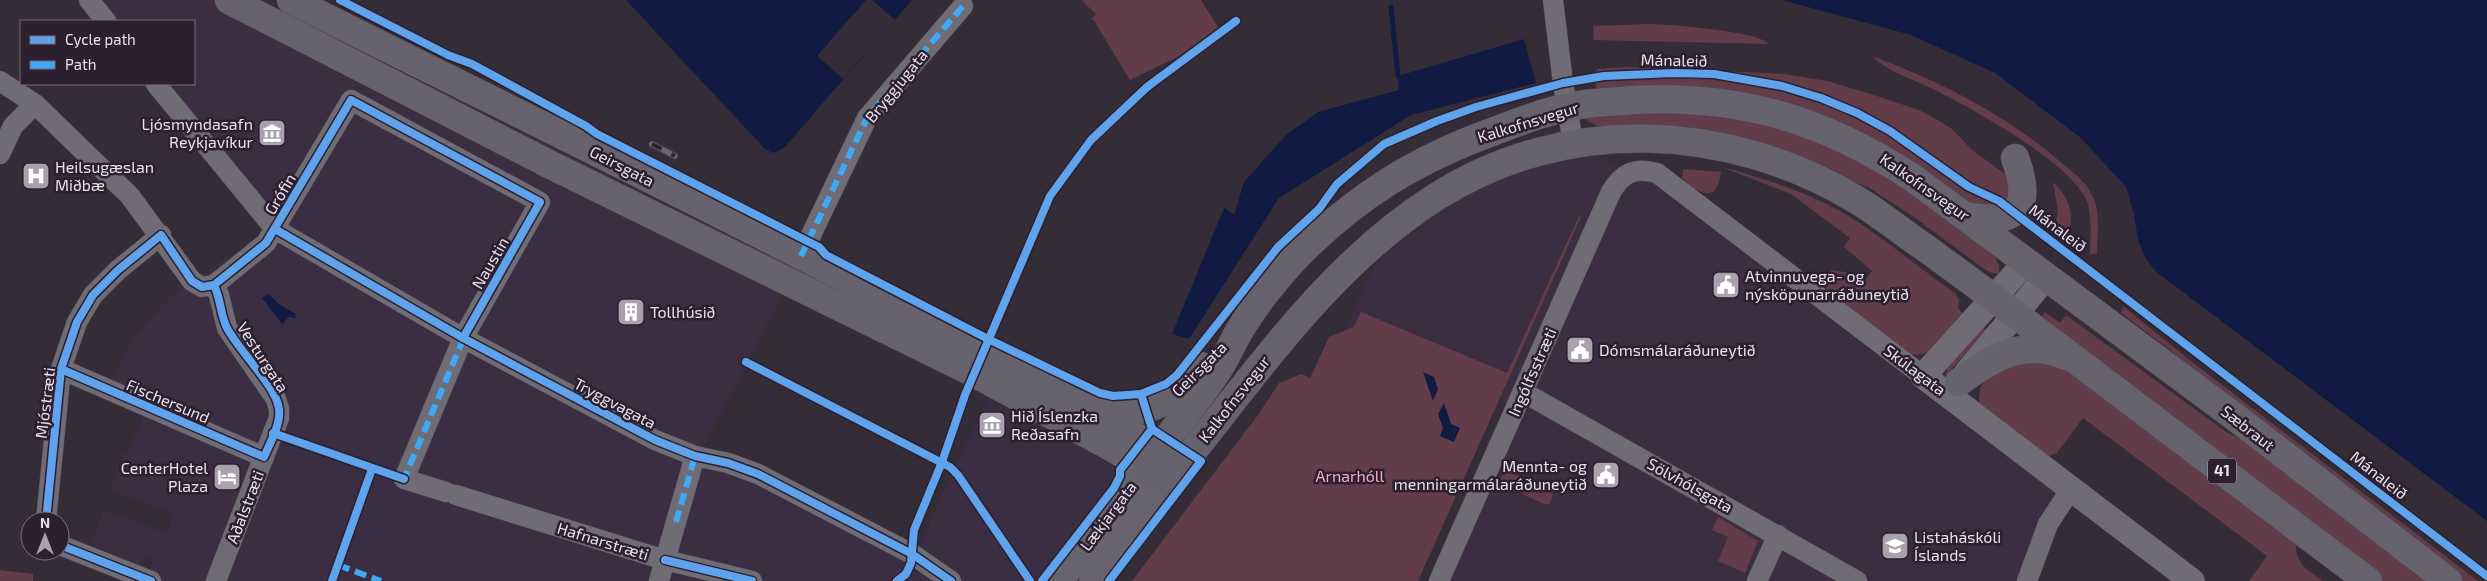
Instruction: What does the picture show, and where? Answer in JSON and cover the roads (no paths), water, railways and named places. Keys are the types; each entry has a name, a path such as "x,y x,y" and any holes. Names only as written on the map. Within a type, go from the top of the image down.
{"main road":[{"name":"Geirsgata","path":"229,0 542,160 1151,459"},
{"name":"Geirsgata","path":"291,0 801,256 1094,410 1151,459 1174,475"},
{"name":"Kalkofnsvegur","path":"1151,459 1217,372 1242,327 1270,288 1298,256 1329,226 1386,181 1461,143 1567,107 1602,102 1667,98 1718,102 1765,110 1805,122 1874,152 1967,216 2037,269"},
{"name":"Kalkofnsvegur","path":"1174,475 1273,348 1340,276 1388,231 1434,198 1472,176 1518,158 1574,143 1609,139 1680,140 1720,146 1799,170 1858,200 2015,314"},
{"path":"1967,216 1986,220 2002,219 2014,212 2023,198 2023,186 2015,158"},
{"name":"Sæbraut","path":"2037,269 2448,581"},
{"path":"788,281 810,277 926,335 952,334"},
{"name":"41","path":"2015,314 2368,581"},
{"name":"Geirsgata","path":"1094,410 1130,413 1146,410 1164,402 1180,392 1203,363 1242,327"},
{"path":"1954,389 2002,354 2016,350 2042,349 2076,360"},
{"name":"Lækjargata","path":"1059,581 1151,459"},
{"name":"Lækjargata","path":"1093,581 1174,475"}],"street":[{"path":"90,0 105,20"},
{"path":"1553,0 1567,107 1574,143"},
{"name":"Bryggjugata","path":"801,256 867,118 963,6"},
{"path":"0,81 35,104 130,196 161,235 192,280 202,287 214,285"},
{"name":"Tryggvagata","path":"157,85 275,229 463,338 655,440 695,456 728,463 758,474 912,554 951,581"},
{"name":"Grófin","path":"214,285 261,248 275,229 351,100 540,202"},
{"path":"0,154 13,126 35,104"},
{"name":"Skúlagata","path":"1634,170 1658,173 1923,376 1954,389 2071,489 2192,581"},
{"name":"Ingólfsstræti","path":"1439,581 1611,192 1618,180 1634,170"},
{"name":"Naustin","path":"404,479 463,338 540,202"},
{"name":"Mjóstræti","path":"46,511 61,369 77,322 94,296 118,270 161,235"},
{"path":"1923,376 1994,298 2037,269"},
{"path":"1954,389 2015,314 2037,269"},
{"name":"Vesturgata","path":"214,285 219,295 227,328 276,400 279,418 273,433"},
{"name":"Fischersund","path":"61,369 264,457"},
{"name":"Sölvhólsgata","path":"1523,392 1857,581"},
{"name":"Aðalstræti","path":"216,581 273,433"},
{"path":"659,581 695,456"},
{"name":"Hafnarstræti","path":"404,479 665,560 752,581"},
{"path":"2027,581 2048,524 2071,489"},
{"path":"1758,581 1778,535"},
{"path":"70,549 151,581"}],"water":[{"path":"626,0 912,0 784,148 773,153 765,149"},
{"path":"1782,0 2487,0 2487,521 2155,271 2145,257 2138,240 2134,214 2126,187 2081,138 1995,73 1911,35"},
{"path":"1524,39 1536,83 1411,115 1279,198 1189,339 1172,334 1224,208 1234,215 1244,182 1286,135 1318,112 1399,90 1398,76"},
{"path":"269,294 280,305 296,314 295,318 289,317 282,324 262,298"},
{"path":"1423,372 1434,377 1438,389 1433,401"},
{"path":"1444,403 1451,424 1460,428 1454,442 1440,436 1443,428 1438,414"}],"waterway":[{"path":"1391,7 1398,76"}],"railway":[{"path":"652,144 675,156"}],"place":[{"name":"Ljósmyndasafn Reykjavíkur","path":"272,133"},
{"name":"Heilsugæslan Miðbæ","path":"36,176"},
{"name":"Atvinnuvega- og nýsköpunarráðuneytið","path":"1726,285"},
{"name":"Tollhúsið","path":"631,312"},
{"name":"Dómsmálaráðuneytið","path":"1580,350"},
{"name":"Hið Íslenzka Reðasafn","path":"992,425"},
{"name":"Mennta- og menningarmálaráðuneytið","path":"1606,475"},
{"name":"CenterHotel Plaza","path":"227,477"},
{"name":"Listaháskóli Íslands","path":"1895,546"}],"park label":[{"name":"Arnarhóll","path":"1350,476"}]}
